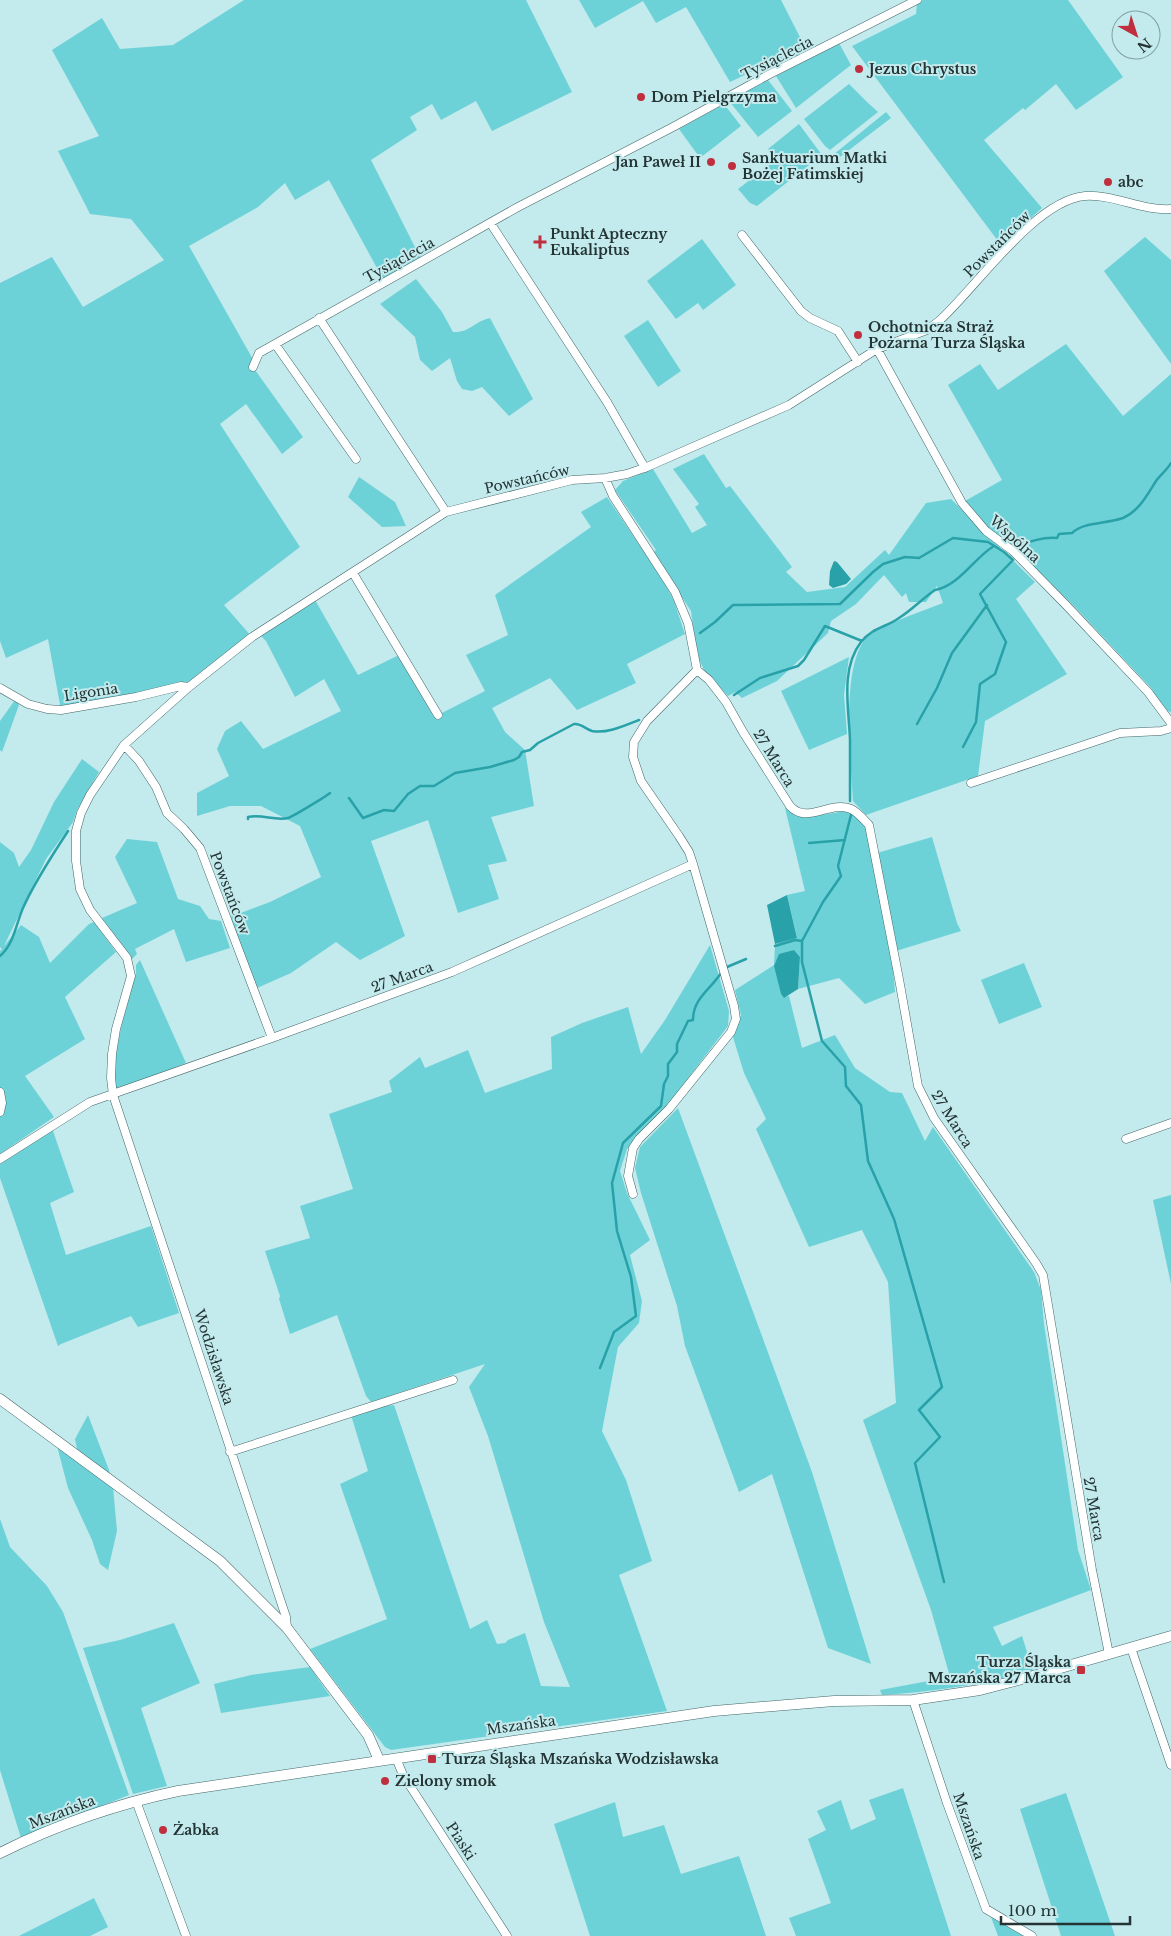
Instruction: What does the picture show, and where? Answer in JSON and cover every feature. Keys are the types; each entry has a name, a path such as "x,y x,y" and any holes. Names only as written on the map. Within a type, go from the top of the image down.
{"street":[{"name":"Tysiąclecia","path":"253,367 259,353 491,224 518,207 917,0"},
{"name":"Powstańców","path":"113,1095 111,1078 112,1054 116,1029 131,976 127,958 90,910 80,890 76,861 76,831 81,813 90,795 124,745 189,687 252,637 446,512 572,480 605,478 645,468 789,405 877,350 927,330 939,321 1021,234 1044,215 1068,200 1085,196 1106,198 1144,208 1171,209"},
{"path":"491,224 607,402 645,468"},
{"path":"742,235 801,311 810,318 838,331 858,362"},
{"path":"319,318 446,512"},
{"path":"275,344 356,459"},
{"name":"Wspólna","path":"877,350 962,504 986,531 1012,551 1066,605 1148,692 1171,723"},
{"path":"605,478 613,496 675,592 688,623 697,670 647,721 634,742 633,757 641,781 689,852 734,1006 736,1019 731,1032 669,1109 638,1139 633,1148 628,1176 633,1194"},
{"path":"353,573 438,715"},
{"name":"27 Marca","path":"697,670 709,680 726,702 753,748 796,812 804,815 825,809 848,808 854,810 869,825 918,1086 934,1118 1043,1275 1092,1570 1109,1654"},
{"name":"Ligonia","path":"0,688 28,704 47,709 61,710 136,697 182,686 189,687"},
{"path":"971,783 1120,733 1161,731 1171,728"},
{"name":"Powstańców","path":"124,745 139,761 152,780 168,813 200,848 272,1038"},
{"name":"27 Marca","path":"113,1095 452,972 693,864"},
{"path":"0,1092 2,1103 0,1112"},
{"path":"0,1159 90,1102 113,1095"},
{"name":"Wodzisławska","path":"113,1095 286,1617 287,1628"},
{"path":"1126,1139 1171,1123"},
{"path":"230,1452 453,1380"},
{"name":"Wodzisławska","path":"0,1399 220,1561 287,1628 368,1735 379,1760"},
{"name":"Mszańska","path":"0,1853 74,1821 136,1801 203,1786 714,1711 834,1702 913,1700 980,1690 1171,1636"},
{"path":"1131,1648 1171,1765"},
{"name":"Mszańska","path":"913,1700 972,1877 986,1909 1032,1936"},
{"name":"Piaski","path":"396,1758 403,1775 507,1936"},
{"path":"136,1801 186,1936"}],"shaded area":[{"path":"244,0 526,0 572,92 492,131 476,101 441,120 432,104 410,117 417,130 371,160 422,261 384,281 329,180 295,200 285,183 258,207 189,246 255,363 253,367 303,437 282,454 246,404 220,424 300,547 224,605 252,637 189,687 61,710 48,639 6,658 0,641 0,283 52,257 83,307 164,260 131,219 90,214 58,151 99,136 52,50 102,18 120,49 173,45"},
{"path":"579,0 781,0 807,51 772,66 770,63 730,82 686,7 656,23 643,1 595,28"},
{"path":"923,0 1068,0 1123,77 1076,110 1056,84 984,140 1042,208 1001,245 852,46 916,14 917,3"},
{"path":"839,43 851,65 796,108 776,76"},
{"path":"768,80 792,111 758,137 729,101"},
{"path":"849,84 878,112 830,150 804,119"},
{"path":"724,104 741,126 700,158 679,129"},
{"path":"886,112 891,118 836,160 833,155"},
{"path":"799,124 822,155 757,206 750,203 738,189 776,160 768,149"},
{"path":"1145,237 1171,260 1171,364 1104,271"},
{"path":"702,239 736,285 703,310 698,303 676,319 647,281"},
{"path":"416,279 442,312 453,332 464,331 490,318 533,399 509,416 482,387 472,391 462,389 457,381 450,358 432,371 420,360 415,337 380,304"},
{"path":"648,320 681,371 658,387 624,336"},
{"path":"1066,344 1123,416 1171,374 1171,712 1162,710 1152,689 1073,605 1019,553 983,523 965,501 1002,480 948,385 980,364 998,390"},
{"path":"704,454 726,488 730,486 792,567 786,572 807,592 845,587 885,550 889,555 926,503 951,499 1035,582 1016,599 1067,674 985,721 978,776 866,815 853,801 849,715 853,669 859,651 867,637 872,633 891,623 943,603 937,586 926,602 909,602 906,593 902,597 884,575 856,604 831,621 828,633 777,681 742,698 735,692 728,696 704,670 697,655 691,611 653,553 656,550 615,490 623,481 653,469 692,533 707,525 695,507 699,504 673,469"},
{"path":"359,477 395,502 406,526 382,527 348,497"},
{"path":"607,497 663,580 674,601 685,634 627,664 636,683 577,710 550,678 492,708 505,732 525,750 534,806 491,817 507,861 488,865 499,899 458,913 428,820 371,841 405,936 360,960 336,942 291,973 257,988 230,917 270,902 321,877 300,826 261,806 230,806 197,816 197,793 229,776 217,749 225,731 241,721 263,749 341,711 324,679 295,697 266,641 260,635 315,600 358,675 399,655 434,717 485,691 466,655 508,635 495,595 591,527 581,512"},
{"path":"834,561 851,579 846,584 833,588 829,585 830,571"},
{"path":"849,657 844,695 847,734 809,750 781,691"},
{"path":"15,700 19,705 2,752 0,750 0,721"},
{"path":"82,759 99,772 77,810 73,822 46,859 4,946 21,925 39,937 50,963 89,924 94,922 116,952 65,997 85,1039 25,1076 54,1117 0,1154 0,951 2,949 0,947 0,842 14,853 19,867 31,850 54,802"},
{"path":"785,808 804,818 845,811 862,819 868,830 892,956 895,992 865,1004 839,978 798,989 800,957 794,950 788,952 775,964 781,994 784,997 789,996 802,1048 835,1035 855,1068 890,1092 902,1093 925,1141 933,1127 1034,1272 1041,1290 1044,1324 1078,1550 1091,1590 993,1627 1002,1646 1022,1636 1033,1671 977,1684 939,1690 882,1695 880,1690 950,1677 931,1610 863,1420 896,1403 888,1282 862,1230 809,1247 756,1129 766,1119 744,1073 733,1037 741,1015 735,990 774,965 775,944 797,937 787,895 805,891"},
{"path":"932,837 961,931 896,951 877,853"},
{"path":"127,839 157,842 178,899 200,906 209,919 221,921 230,948 186,962 174,929 135,949 137,954 132,959 102,918 137,903 115,857"},
{"path":"787,895 797,938 775,944 767,905"},
{"path":"710,945 729,1011 728,1026 670,1102 627,1149 620,1171 627,1193 650,1240 630,1255 642,1301 639,1323 618,1347 602,1431 626,1480 652,1561 619,1575 667,1711 391,1750 385,1747 310,1649 387,1619 340,1484 368,1471 351,1415 375,1407 394,1405 470,1629 487,1620 497,1644 505,1643 525,1633 541,1686 570,1687 544,1622 488,1436 469,1387 485,1364 371,1402 366,1396 337,1315 290,1334 265,1251 310,1238 300,1206 353,1189 329,1114 392,1092 389,1081 420,1057 425,1068 468,1050 485,1093 552,1069 551,1037 582,1023 628,1007 641,1054 665,1020"},
{"path":"794,950 800,957 798,989 784,998 781,994 774,966 779,954"},
{"path":"140,960 186,1063 115,1092 114,1077 117,1047 136,973 136,965"},
{"path":"1024,963 1042,1007 999,1024 981,980"},
{"path":"678,1108 812,1472 871,1664 828,1648 772,1474 739,1492 685,1346 677,1306 641,1193 635,1168 640,1147"},
{"path":"52,1128 74,1192 50,1203 66,1255 151,1226 179,1313 138,1327 131,1316 58,1346 0,1178 0,1164"},
{"path":"1171,1195 1171,1284 1153,1200"},
{"path":"88,1415 110,1474 77,1449 75,1439"},
{"path":"57,1446 113,1487 117,1531 108,1570 100,1564 92,1540 68,1488"},
{"path":"0,1519 10,1547 47,1586 63,1612 129,1795 21,1838 0,1770"},
{"path":"174,1623 200,1683 141,1708 167,1786 133,1794 83,1648 120,1640"},
{"path":"310,1667 330,1696 221,1713 214,1684 251,1675"},
{"path":"903,1788 951,1936 796,1936 789,1918 831,1903 808,1839 826,1830 817,1811 841,1800 851,1830 876,1819 869,1800"},
{"path":"1066,1793 1115,1936 1061,1936 1020,1809"},
{"path":"615,1802 623,1837 664,1825 681,1874 739,1856 766,1936 590,1936 554,1824"},
{"path":"94,1898 108,1927 90,1936 19,1936"},
{"path":"991,1917 1024,1936 998,1936"}],"waterway":[{"path":"1015,549 1030,542 1057,538 1059,534 1072,533 1082,527 1116,520 1129,515 1142,502 1171,463"},
{"path":"700,633 733,605 840,604 883,564 905,557 919,558 953,538 988,542 1013,560 980,594 1006,642 995,674 980,684 976,722 963,747"},
{"path":"850,801 850,740 847,690 850,664 854,653 870,633 904,615 935,590 952,583 994,546"},
{"path":"917,724 937,688 952,653 987,605"},
{"path":"734,695 760,678 798,666 804,660 825,626 862,641"},
{"path":"349,798 363,818 384,810 394,811 408,794 420,786 434,786 455,773 490,767 514,760 522,752 530,750 538,743 574,724 579,724 598,732 639,720"},
{"path":"248,819 248,817 253,816 278,819 288,818 330,793"},
{"path":"851,815 838,866 841,876 823,902 802,941 802,962 822,1041 845,1067 846,1086 861,1105 868,1161 894,1219 942,1387 919,1410 940,1437 915,1463 944,1582"},
{"path":"0,956 12,940 23,908 33,888 68,831"},
{"path":"809,843 845,840"},
{"path":"775,946 795,940 802,941"},
{"path":"727,967 746,959"},
{"path":"600,1368 614,1332 636,1316 631,1277 617,1231 612,1183 623,1143 661,1106 664,1084 668,1076 668,1064 677,1052 677,1044 688,1021 693,1020 699,1000 721,973"}],"place":[{"name":"Jezus Chrystus","path":"859,69"},
{"name":"Dom Pielgrzyma","path":"641,97"},
{"name":"Jan Paweł II","path":"711,162"},
{"name":"Sanktuarium Matki Bożej Fatimskiej","path":"732,166"},
{"name":"abc","path":"1108,182"},
{"name":"Punkt Apteczny Eukaliptus","path":"540,242"},
{"name":"Ochotnicza Straż Pożarna Turza Śląska","path":"858,335"},
{"name":"Turza Śląska Mszańska 27 Marca","path":"1081,1670"},
{"name":"Turza Śląska Mszańska Wodzisławska","path":"432,1759"},
{"name":"Zielony smok","path":"385,1781"},
{"name":"Żabka","path":"163,1830"}]}
